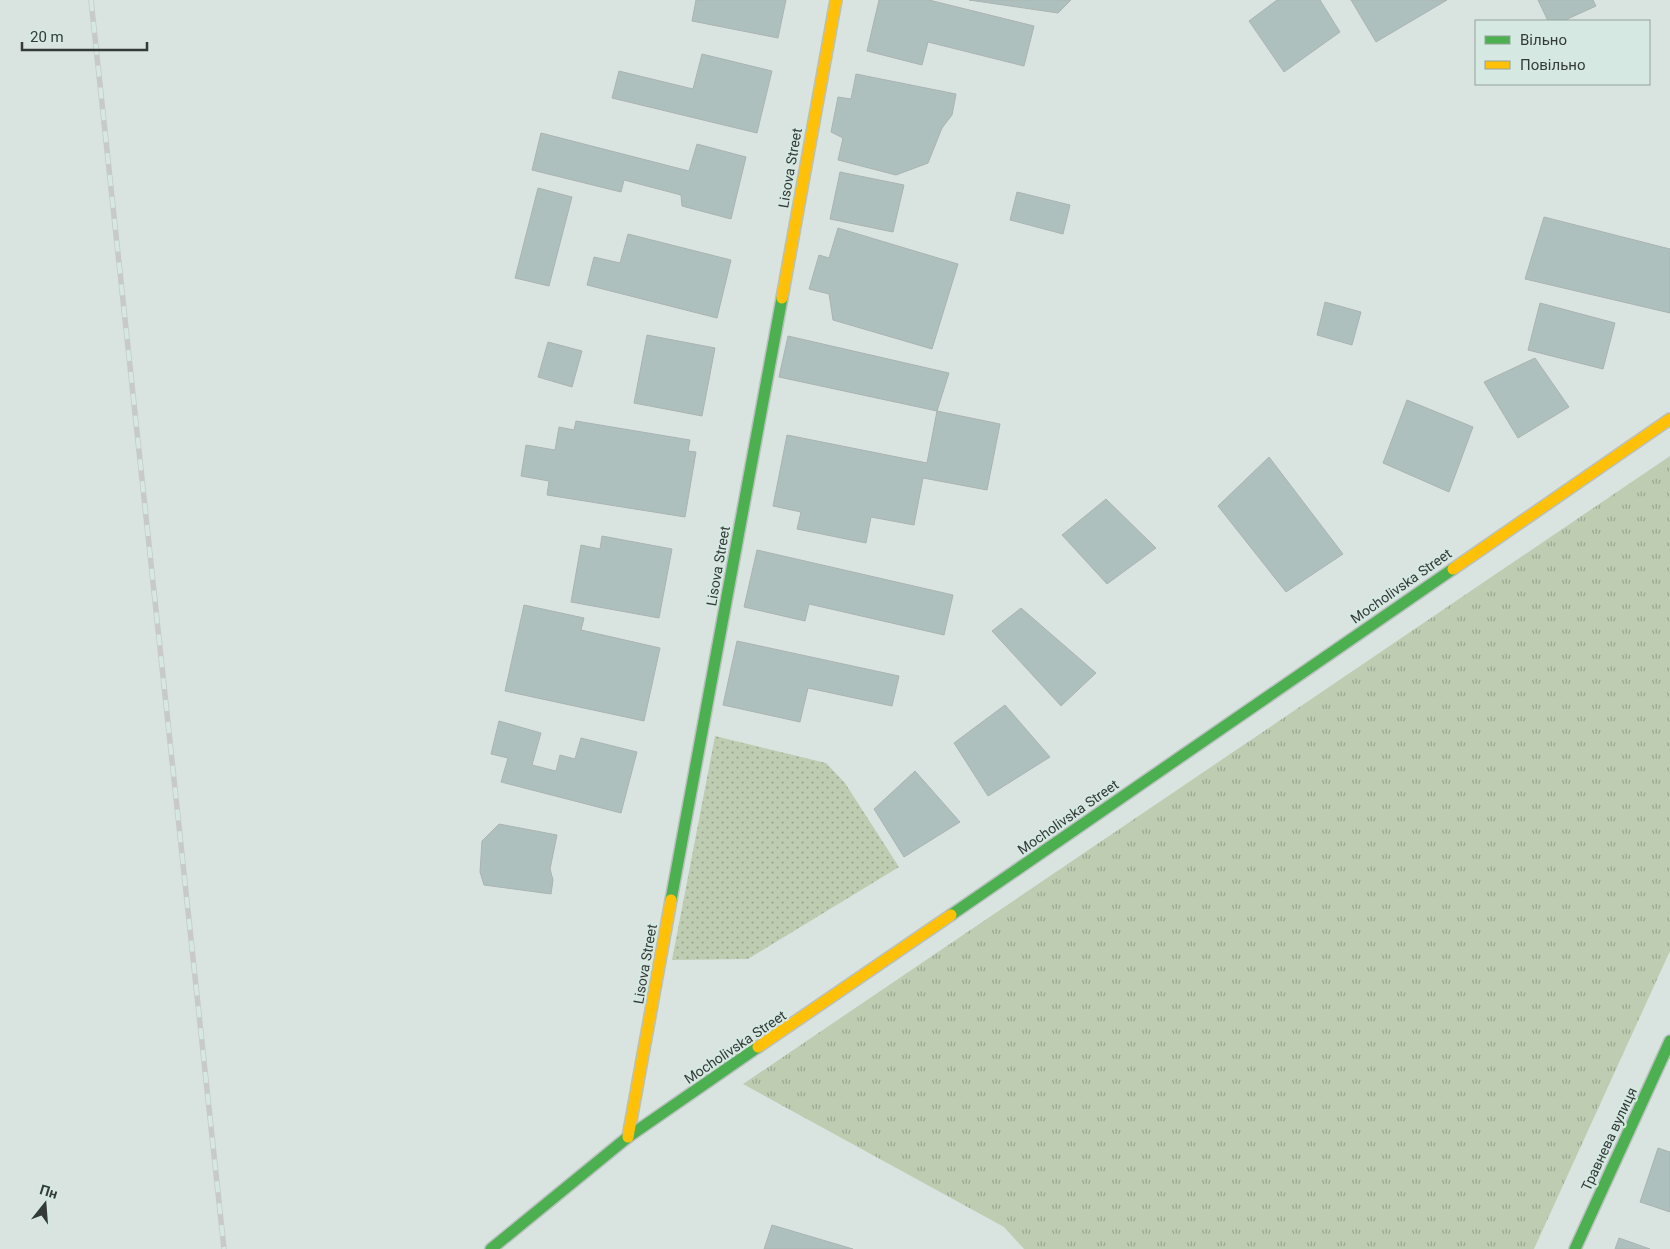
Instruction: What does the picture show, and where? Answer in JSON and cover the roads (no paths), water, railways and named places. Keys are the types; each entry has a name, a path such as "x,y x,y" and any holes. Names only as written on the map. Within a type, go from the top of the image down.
{"main road":[{"name":"Lisova Street","path":"628,1137 836,0"},
{"name":"Mocholivska Street","path":"491,1249 628,1137 1670,419"},
{"name":"Травнева вулиця","path":"1575,1249 1670,1041"}],"railway":[{"path":"91,0 224,1249"}]}
